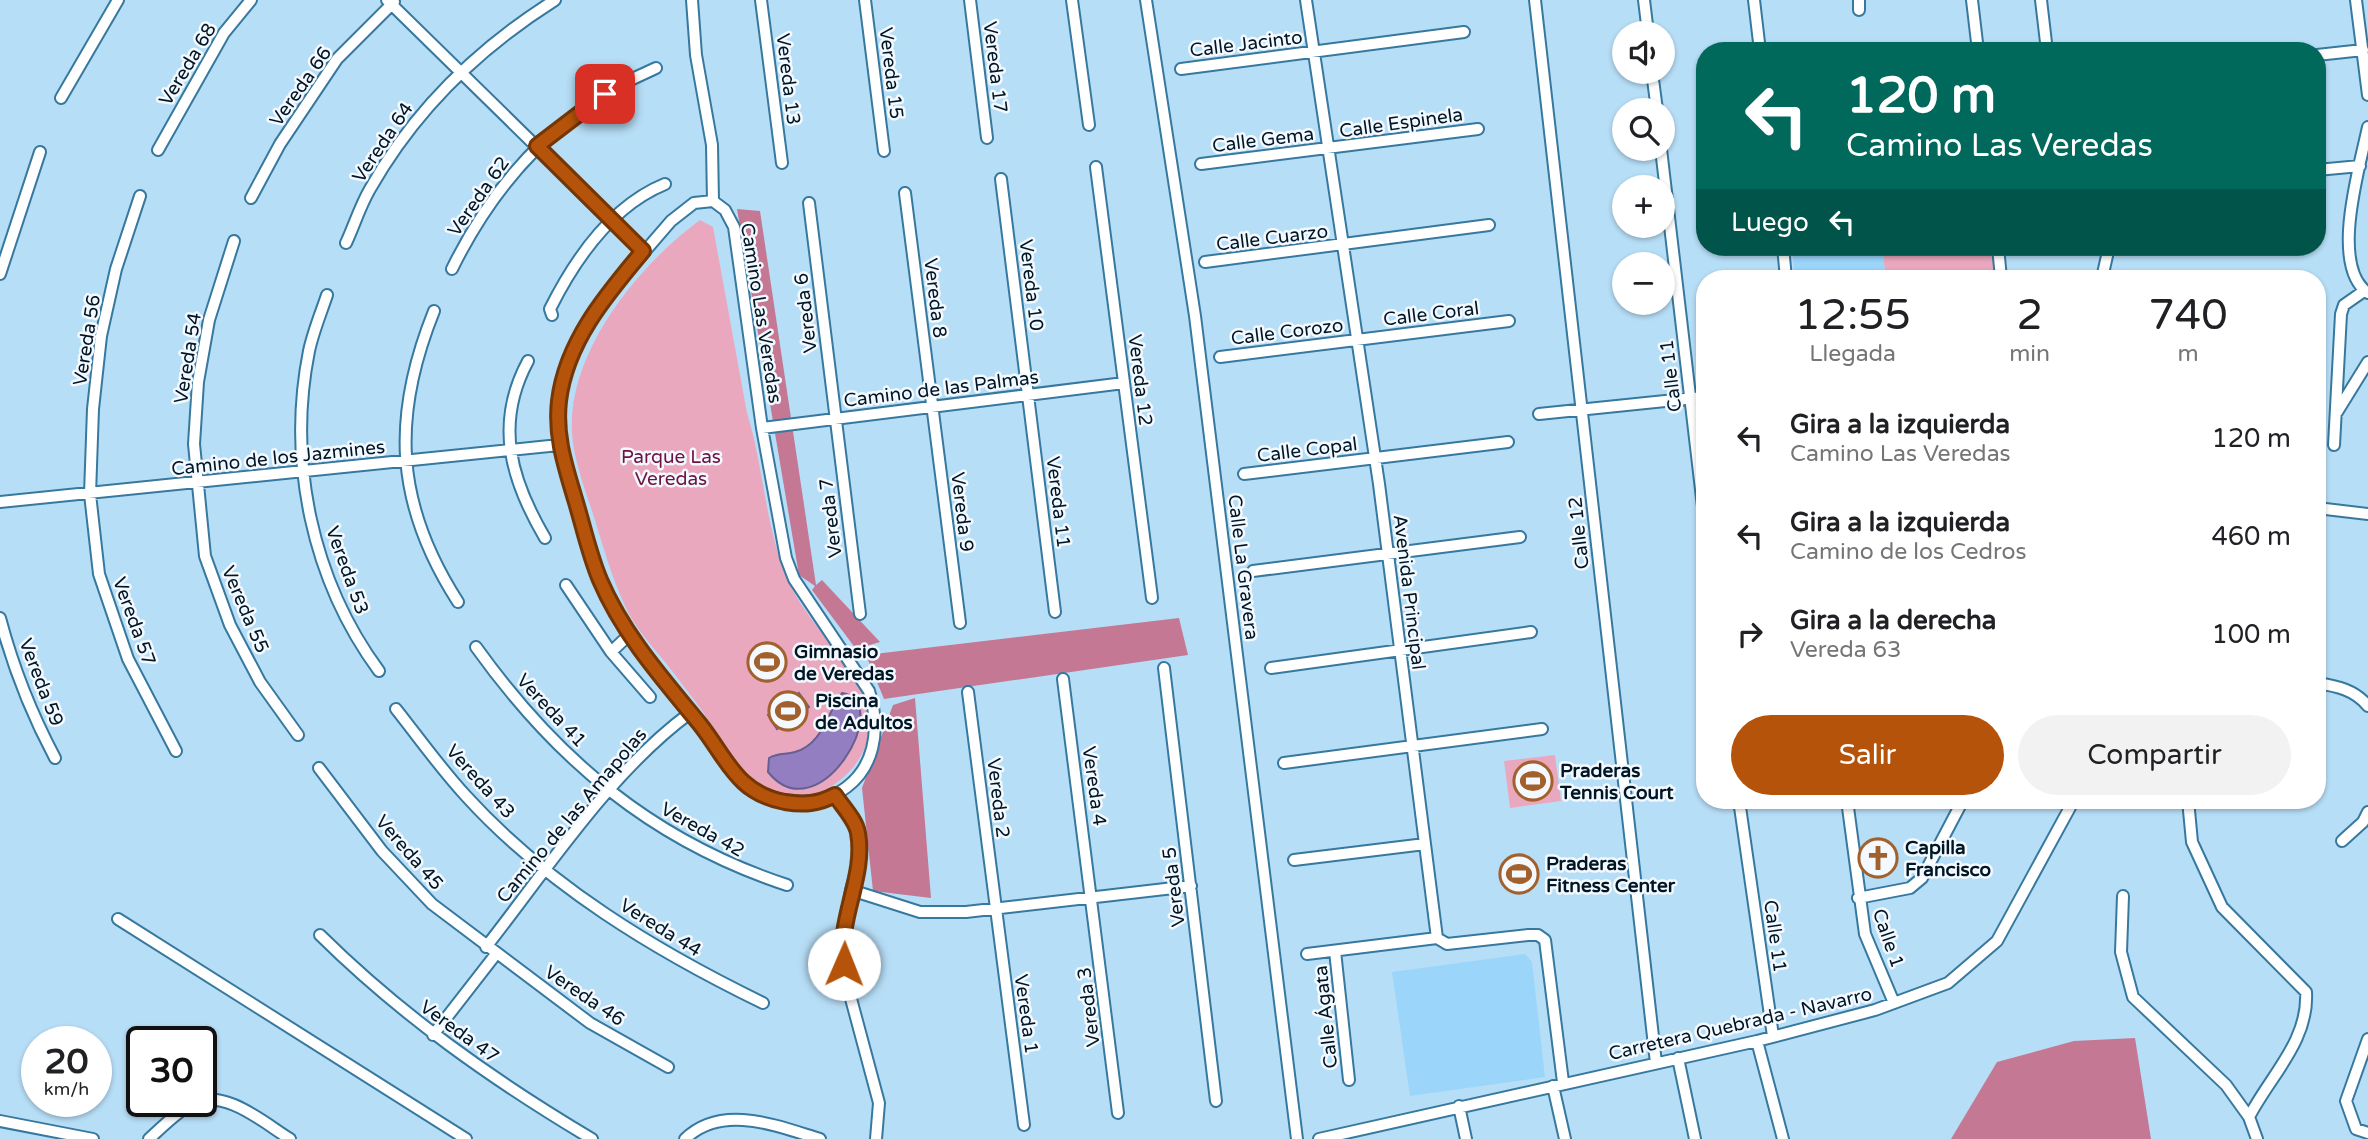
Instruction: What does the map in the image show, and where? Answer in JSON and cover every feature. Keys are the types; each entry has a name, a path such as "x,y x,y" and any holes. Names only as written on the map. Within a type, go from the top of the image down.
{"street":[{"path":"61,98 118,0"},
{"name":"Vereda 68","path":"158,150 224,33 251,0"},
{"name":"Vereda 64","path":"346,243 369,190 409,130 496,40 555,0"},
{"path":"692,0 696,55 712,145 713,201"},
{"name":"Vereda 13","path":"761,0 782,163"},
{"name":"Vereda 15","path":"865,0 884,151"},
{"name":"Vereda 17","path":"970,0 987,138"},
{"path":"1073,0 1089,125"},
{"name":"Calle La Gravera","path":"1146,0 1195,316 1297,1139"},
{"name":"Avenida Principal","path":"1306,0 1375,458 1437,938"},
{"name":"Calle 12","path":"1535,0 1656,1063"},
{"path":"1644,0 1647,21"},
{"path":"1754,0 1759,42"},
{"path":"1972,0 1977,42"},
{"path":"2041,0 2046,42"},
{"path":"2356,0 2368,94"},
{"path":"391,2 643,251"},
{"name":"Vereda 66","path":"251,198 280,145 337,59 391,2"},
{"name":"Calle Jacinto","path":"1181,69 1464,32"},
{"path":"2326,54 2363,50"},
{"name":"Vereda 62","path":"452,269 481,216 537,146 605,94 656,68"},
{"path":"2334,445 2341,314 2344,305 2366,292 2354,274 2348,229 2368,127"},
{"name":"Calle Espinela","path":"1328,149 1478,129"},
{"name":"Calle Gema","path":"1201,164 1328,149"},
{"path":"0,274 40,152"},
{"name":"Calle 11","path":"1662,161 1696,443"},
{"path":"2326,169 2360,166"},
{"name":"Vereda 12","path":"1096,167 1152,598"},
{"name":"Vereda 10","path":"1001,179 1028,395"},
{"path":"552,315 550,309 589,244 611,220 637,200 665,184"},
{"name":"Vereda 8","path":"905,193 932,407"},
{"name":"Vereda 56","path":"90,494 93,410 101,336 116,269 139,197"},
{"name":"Camino Las Veredas","path":"713,201 725,210 734,227 762,428 786,558 794,579 869,691 876,711 875,738 868,760 856,779 821,802 799,804 767,799 746,788 629,635 599,579 559,445 559,398 568,359 601,302 671,220 694,203 713,201"},
{"name":"Vereda 6","path":"809,203 836,418"},
{"name":"Calle Cuarzo","path":"1205,262 1489,225"},
{"name":"Vereda 54","path":"198,483 194,444 198,382 209,320 234,241"},
{"name":"Vereda 53","path":"327,295 309,350 302,409 302,473 316,542 334,592 355,639 379,671"},
{"path":"435,311 416,357 406,401 407,461 417,519 436,569 458,602"},
{"name":"Calle Coral","path":"1357,340 1509,321"},
{"name":"Calle Corozo","path":"1220,357 1357,340"},
{"path":"528,361 518,380 508,427 510,451 523,501 545,538"},
{"path":"2336,414 2368,362"},
{"name":"Camino de las Palmas","path":"762,428 1124,383"},
{"name":"Vereda 11","path":"1028,395 1055,612"},
{"path":"1539,414 1696,398"},
{"name":"Vereda 9","path":"932,407 960,622"},
{"name":"Vereda 7","path":"836,418 859,614"},
{"name":"Calle Copal","path":"1244,474 1508,442"},
{"name":"Camino de los Jazmines","path":"0,502 559,445"},
{"name":"Vereda 55","path":"198,483 205,556 230,625 260,682 298,735"},
{"name":"Vereda 57","path":"90,494 99,575 128,659 176,751"},
{"path":"2326,509 2368,513"},
{"path":"1253,571 1520,537"},
{"path":"566,585 611,652 650,697"},
{"name":"Vereda 59","path":"0,618 34,720 55,758"},
{"path":"1271,668 1531,632"},
{"path":"611,652 629,635"},
{"name":"Vereda 41","path":"476,647 554,743 609,792"},
{"name":"Vereda 5","path":"1164,668 1216,1101"},
{"name":"Vereda 4","path":"1063,679 1092,897"},
{"path":"2326,684 2338,686 2360,696 2368,706"},
{"name":"Vereda 2","path":"968,692 995,907"},
{"name":"Vereda 43","path":"396,709 467,796 547,870"},
{"name":"Camino de las Amapolas","path":"486,947 609,792 659,736 690,713"},
{"path":"1284,763 1542,729"},
{"name":"Vereda 45","path":"319,768 399,869 432,904 486,947"},
{"name":"Vereda 42","path":"609,792 678,839 741,870 787,885"},
{"path":"835,795 858,830 858,865 841,947 846,980 879,1103 876,1139"},
{"name":"Calle 11","path":"1740,809 1773,1037"},
{"name":"Calle 1","path":"1848,809 1865,934 1894,1003"},
{"path":"1858,898 1910,888 1922,878 1958,809"},
{"name":"Carretera Quebrada - Navarro","path":"1319,1139 1344,1137 1459,1106 1757,1041 1894,1003 1948,983 1997,941 2069,809"},
{"path":"2189,809 2192,842 2221,907 2306,992 2307,1011 2298,1040 2249,1117"},
{"path":"2342,841 2363,822 2368,812"},
{"path":"1294,860 1425,844"},
{"name":"Vereda 44","path":"547,870 623,926 705,975 764,1003"},
{"path":"851,890 920,912 966,912 1191,886"},
{"path":"2123,895 2121,952 2133,997 2225,1085 2249,1117 2257,1139"},
{"name":"Vereda 3","path":"1092,897 1118,1113"},
{"name":"Vereda 1","path":"995,907 1024,1125"},
{"path":"118,919 466,1139"},
{"name":"Vereda 47","path":"320,935 371,986 433,1035 515,1093 592,1139"},
{"path":"1307,954 1437,938 1447,944 1528,935 1538,935 1545,940 1565,1139"},
{"name":"Vereda 46","path":"486,947 590,1023 668,1067"},
{"name":"Calle Ágata","path":"1335,951 1349,1080"},
{"path":"433,1035 496,954"},
{"path":"2368,1039 2346,1101 2356,1129 2368,1133"},
{"path":"1757,1041 1783,1139"},
{"path":"1678,1058 1695,1139"},
{"path":"149,1139 194,1102 216,1100 238,1106 290,1139"},
{"path":"1459,1106 1466,1139"},
{"path":"685,1139 707,1123 724,1119 771,1124 820,1139"},
{"path":"0,1121 93,1139"}],"shaded area":[{"path":"737,209 760,211 816,585 822,580 880,642 856,649 812,590 815,586 799,575"},
{"path":"1793,256 1883,256 1885,270 1794,270"},
{"path":"1179,618 1188,655 884,699 866,655"},
{"name":"Piscina de Adultos","path":"799,693 809,707 777,729 768,715"},
{"path":"842,693 856,701 860,718 856,738 844,759 828,777 809,787 788,787 768,772 769,758 795,752 812,742"},
{"path":"915,698 931,898 873,891 862,788 893,705"},
{"path":"1525,954 1532,962 1545,1077 1410,1096 1392,972"},
{"path":"2135,1038 2151,1139 1951,1139 1997,1062 2074,1041"}],"green space":[{"name":"Parque Las Veredas","path":"700,220 713,227 747,413 781,562 803,607 861,685 870,714 864,751 853,767 840,780 824,790 806,795 787,795 769,789 739,770 703,711 635,623 611,571 575,454 572,411 579,379 591,348 608,317 629,289 652,262"},
{"path":"1883,256 1997,256 1998,270 1885,270"},
{"name":"Praderas Tennis Court","path":"1555,755 1561,801 1510,808 1504,761"}],"place":[{"name":"Gimnasio de Veredas","path":"767,662"},
{"name":"Piscina de Adultos","path":"788,711"},
{"name":"Praderas Tennis Court","path":"1533,781"},
{"name":"Capilla Francisco","path":"1878,858"},
{"name":"Praderas Fitness Center","path":"1519,874"}],"route":[{"path":"605,94 569,118 537,146 643,251 601,302 568,359 559,398 559,445 599,579 617,615 629,635 712,740 732,772 746,788 767,799 799,804 821,802 835,795 858,830 858,865 841,947 844,964"}]}
